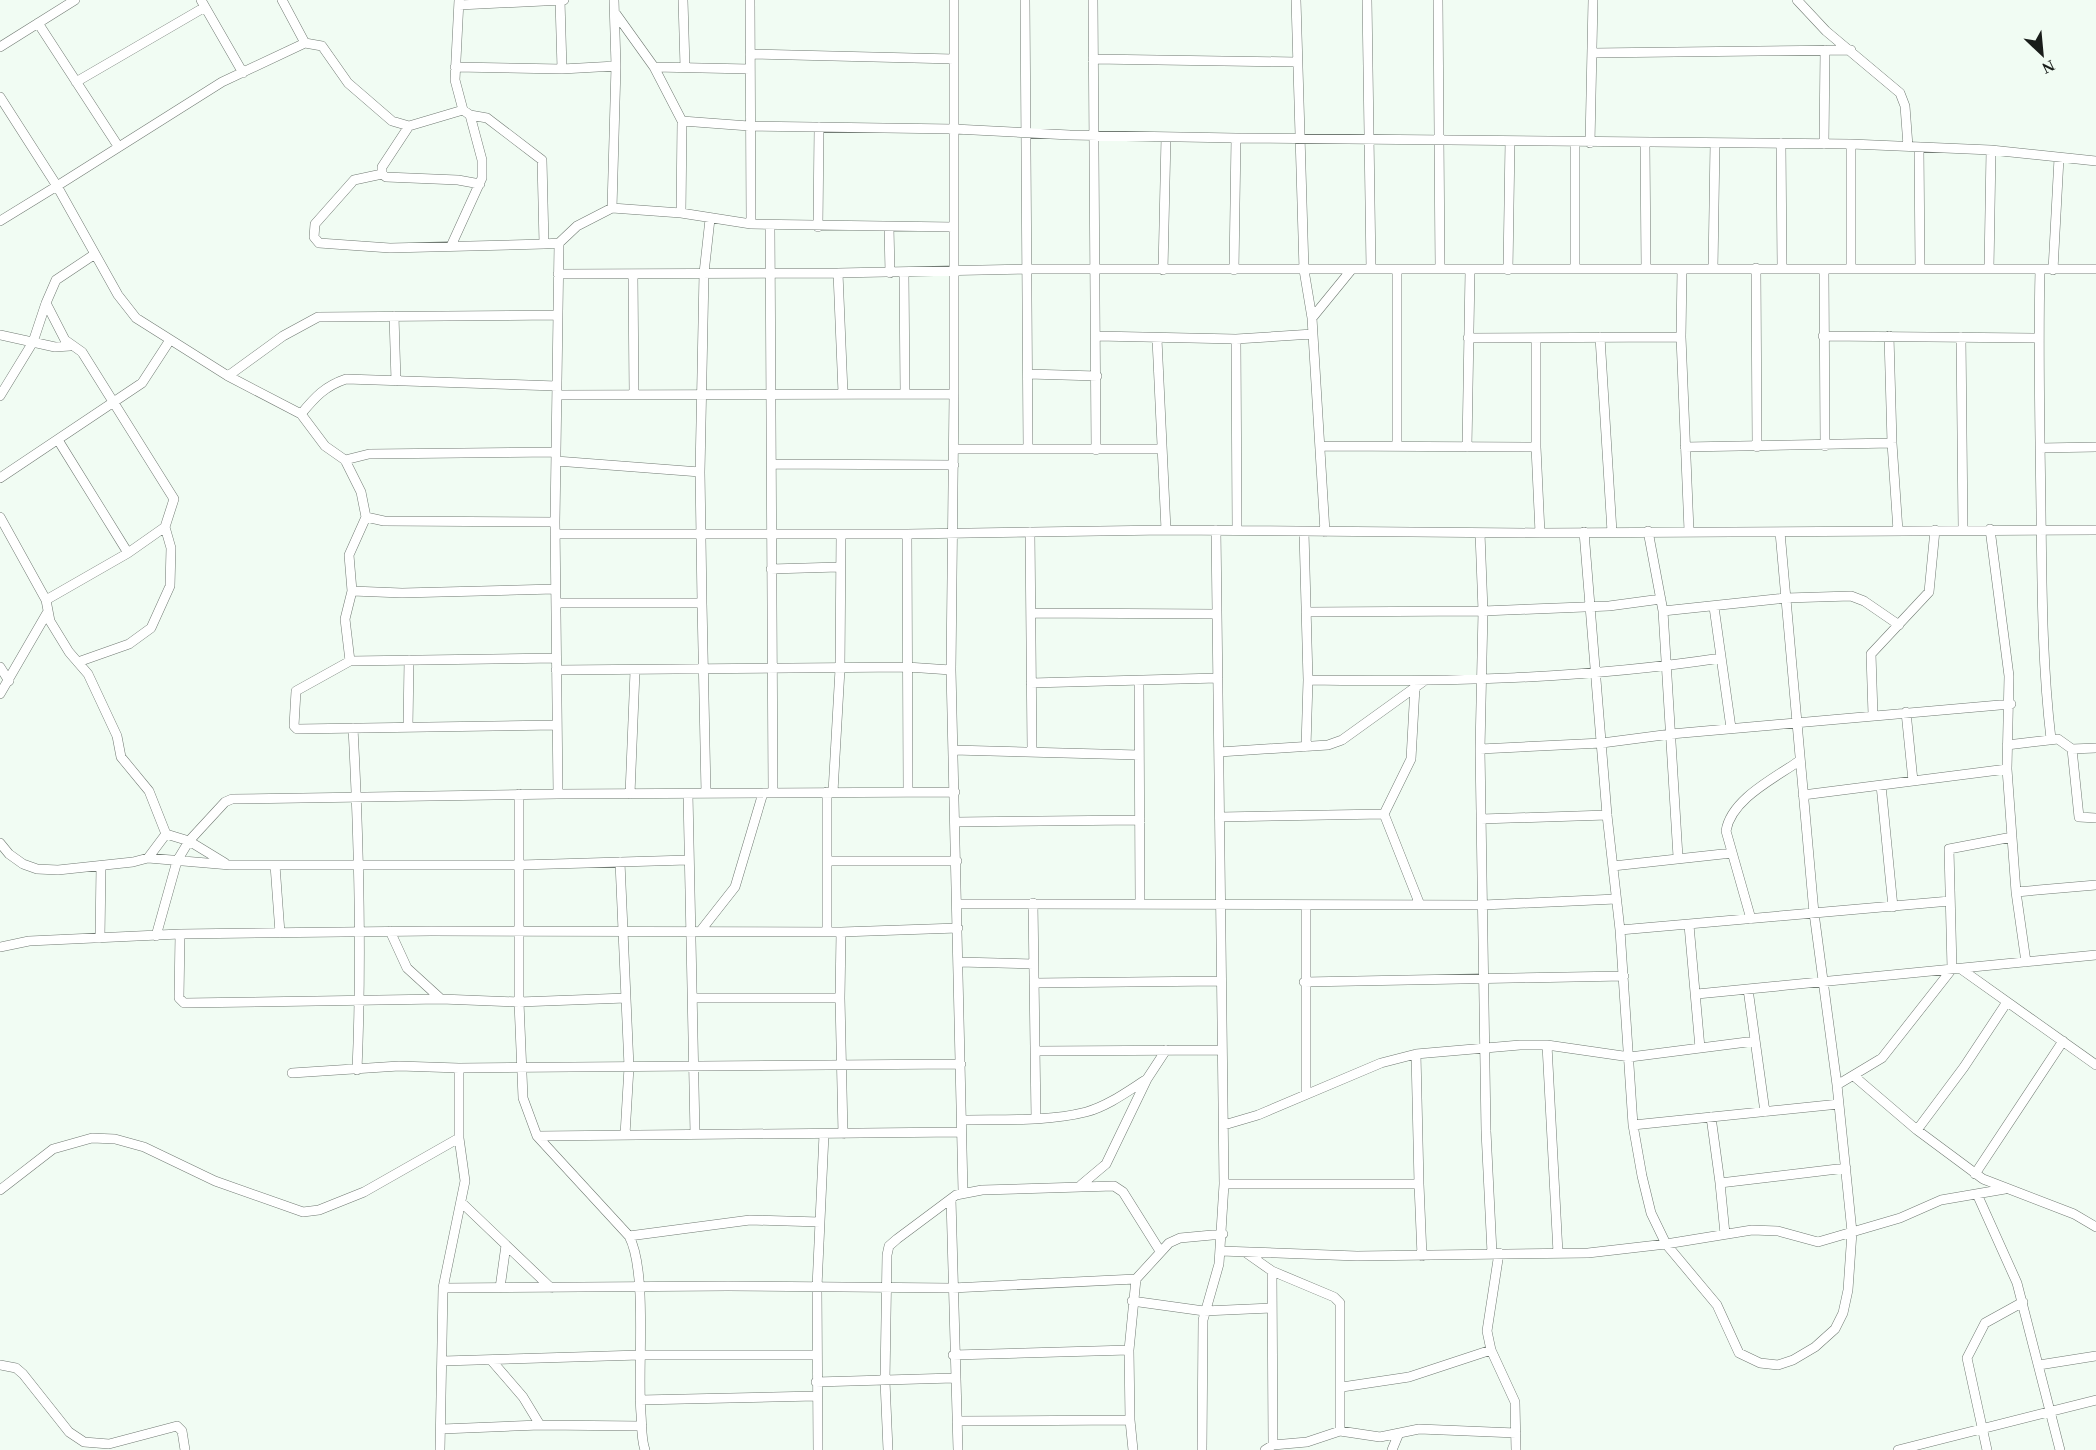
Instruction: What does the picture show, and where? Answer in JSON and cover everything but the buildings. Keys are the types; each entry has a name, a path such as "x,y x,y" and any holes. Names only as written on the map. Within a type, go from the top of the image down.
{"street":[{"path":"0,47 75,0"},
{"path":"282,0 304,43"},
{"path":"560,0 562,69"},
{"path":"451,246 480,184 482,160 455,80 459,3 564,0"},
{"path":"612,208 616,66 614,0"},
{"path":"683,0 685,67"},
{"path":"750,0 749,126 752,224"},
{"path":"954,0 954,465 951,670 963,1192"},
{"path":"1025,0 1028,449"},
{"path":"1093,0 1096,450"},
{"path":"1296,0 1302,138 1304,270 1312,318 1322,446 1325,532"},
{"path":"1367,0 1371,139 1371,269"},
{"path":"1438,0 1440,269"},
{"path":"1590,143 1593,0"},
{"path":"1797,0 1826,31 1900,93 1905,106 1908,146"},
{"path":"76,82 203,4 243,73"},
{"path":"616,15 654,67 682,121 681,213"},
{"path":"38,23 118,146"},
{"path":"0,221 184,104 304,43 322,46 348,83 392,121 409,126 466,113 488,118 542,160 544,244"},
{"path":"1824,144 1825,50"},
{"path":"1592,53 1851,50"},
{"path":"750,54 954,59"},
{"path":"1093,59 1298,62"},
{"path":"455,67 562,69 616,66"},
{"path":"654,67 750,69"},
{"path":"0,97 57,186 124,304 136,318 228,376 301,414 325,446 345,460 361,492 366,518 360,526 350,555 352,591 345,619 350,661"},
{"path":"682,121 749,126 954,129 1236,138 1851,144 1991,150 2096,161"},
{"path":"382,174 382,167 409,126"},
{"path":"818,227 819,127"},
{"path":"1163,270 1166,136"},
{"path":"1234,270 1236,138"},
{"path":"1508,270 1510,141"},
{"path":"1645,142 1646,269"},
{"path":"1575,143 1575,269"},
{"path":"1713,269 1715,143"},
{"path":"1781,143 1782,268"},
{"path":"1851,144 1851,268"},
{"path":"1919,147 1920,268"},
{"path":"1989,268 1991,150"},
{"path":"2053,270 2059,158"},
{"path":"480,184 458,180 386,177 382,174 357,178 315,224 316,241 390,248 559,243 577,226 612,208 681,213 710,219 770,225 954,227"},
{"path":"706,793 705,669 699,533 704,273 710,219"},
{"path":"702,929 735,887 768,793 772,464 770,225"},
{"path":"890,227 890,273"},
{"path":"558,794 555,522 556,315 559,243"},
{"path":"0,396 33,342 56,280 95,254"},
{"path":"1756,268 1757,447"},
{"path":"1824,268 1825,446"},
{"path":"558,274 890,273 1026,269 2096,269"},
{"path":"1312,318 1352,269"},
{"path":"1397,269 1397,446"},
{"path":"1682,269 1681,337 1689,531"},
{"path":"1467,447 1470,270"},
{"path":"2040,270 2038,338 2041,530 2045,678 2051,739"},
{"path":"904,272 905,394"},
{"path":"838,273 843,393"},
{"path":"633,274 634,395"},
{"path":"46,303 50,315 70,346"},
{"path":"228,376 283,336 318,317 556,315"},
{"path":"394,316 396,381"},
{"path":"1097,336 1236,339 1313,334"},
{"path":"0,335 55,347 70,346 82,352 174,498 165,527 171,548 170,586 151,628 129,644 78,662"},
{"path":"1600,336 1612,532"},
{"path":"1823,336 2038,338"},
{"path":"1889,336 1892,443 1898,531"},
{"path":"1468,338 1681,337"},
{"path":"1961,337 1963,529"},
{"path":"1536,338 1536,447 1540,533"},
{"path":"1157,339 1166,530"},
{"path":"1236,339 1237,530"},
{"path":"0,478 142,383 170,340"},
{"path":"1028,374 1097,375"},
{"path":"301,414 317,394 330,384 346,379 634,395 954,394"},
{"path":"58,440 128,553"},
{"path":"1685,447 1892,443"},
{"path":"1322,446 1536,447"},
{"path":"2040,448 2096,447"},
{"path":"954,449 1161,449"},
{"path":"345,460 369,454 556,457 700,472"},
{"path":"772,464 954,465"},
{"path":"0,517 46,600 47,613 69,652 87,674 117,736 121,756 149,791 166,834"},
{"path":"366,518 384,521 555,522"},
{"path":"46,600 128,553 165,527"},
{"path":"1990,529 2006,638 2011,704 2007,770 2016,892 2026,962"},
{"path":"555,534 907,534 1166,530 1540,533 2096,530"},
{"path":"1202,1450 1204,1311 1221,1251 1224,1184 1216,530"},
{"path":"1873,715 1871,654 1929,592 1935,530"},
{"path":"1648,531 1663,611 1678,857"},
{"path":"1584,532 1588,606 1624,976 1633,1125 1652,1213 1666,1244 1717,1305 1739,1353 1760,1363 1778,1365 1793,1360 1815,1347 1834,1329 1843,1313 1848,1290 1852,1232 1837,1085 1814,913 1795,723 1780,531"},
{"path":"1030,532 1032,750"},
{"path":"1305,532 1308,680 1306,747"},
{"path":"1480,533 1483,611 1480,749 1485,1047 1496,1253 1487,1331 1491,1350 1515,1402 1516,1450"},
{"path":"827,931 830,792 840,669 841,534"},
{"path":"907,534 908,792"},
{"path":"771,569 839,567"},
{"path":"352,591 402,593 555,589"},
{"path":"1663,611 1786,598 1858,598 1899,625"},
{"path":"1306,612 1483,611 1588,606 1661,599"},
{"path":"556,603 702,603"},
{"path":"1714,607 1731,728"},
{"path":"0,694 47,613"},
{"path":"1032,613 1216,614"},
{"path":"556,658 350,661 297,691 294,726 297,729 557,725"},
{"path":"1308,680 1481,680 1595,674 1721,658"},
{"path":"408,727 409,660"},
{"path":"0,667 9,681"},
{"path":"556,670 907,668 951,670"},
{"path":"630,794 635,671"},
{"path":"1031,683 1139,682 1218,678"},
{"path":"1219,752 1328,745 1342,740 1424,681"},
{"path":"1139,682 1140,903"},
{"path":"1415,687 1411,759 1384,814 1420,904"},
{"path":"1480,749 1602,743 1731,728 2011,704"},
{"path":"1906,712 1912,781"},
{"path":"353,728 359,864 357,932 360,1000 357,1070"},
{"path":"2007,745 2051,739 2062,741 2072,749 2096,748"},
{"path":"2072,749 2079,818 2096,818"},
{"path":"953,750 1032,750 1139,755"},
{"path":"1751,919 1726,831 1728,821 1748,797 1799,761"},
{"path":"1803,795 2007,770"},
{"path":"1881,785 1893,907"},
{"path":"156,936 177,861 189,841 228,800 357,795 955,792"},
{"path":"519,794 519,1002 523,1098 537,1136 629,1236 634,1248 638,1288 643,1448"},
{"path":"688,794 695,1134"},
{"path":"1220,817 1384,814"},
{"path":"1481,819 1607,815"},
{"path":"956,822 1140,820"},
{"path":"166,834 189,841 230,865"},
{"path":"148,858 166,834"},
{"path":"1837,1085 1855,1077 1882,1058 1957,969 1950,901 1949,849 2012,837"},
{"path":"0,843 9,855 37,869 101,866 148,858 230,865 520,865 688,860"},
{"path":"1613,866 1678,857 1732,853"},
{"path":"827,861 957,861"},
{"path":"620,862 629,1067 625,1135"},
{"path":"275,865 280,933"},
{"path":"100,938 101,866"},
{"path":"2016,892 2096,885"},
{"path":"958,904 1483,905 1616,899"},
{"path":"1620,930 1689,926 1950,901"},
{"path":"1034,903 1036,1119"},
{"path":"1306,906 1306,1094"},
{"path":"1689,926 1700,1047"},
{"path":"0,947 29,942 180,934 702,929 842,932 958,928"},
{"path":"390,931 407,968 441,999"},
{"path":"842,932 840,998 843,1134"},
{"path":"180,934 179,998 184,1003 441,999 519,1002 626,998"},
{"path":"1696,994 2096,955"},
{"path":"959,962 1033,964"},
{"path":"1957,969 2096,1065"},
{"path":"1305,982 1624,976"},
{"path":"1034,983 1221,981"},
{"path":"1748,989 1765,1112"},
{"path":"693,999 840,998"},
{"path":"1917,1130 1964,1067 2007,1002"},
{"path":"1224,1125 1258,1115 1381,1063 1416,1054 1485,1047 1547,1045 1630,1057 1755,1041"},
{"path":"1975,1174 2063,1041"},
{"path":"1547,1045 1558,1253"},
{"path":"1081,1185 1106,1164 1147,1079 1166,1050"},
{"path":"1036,1051 1222,1050"},
{"path":"1416,1054 1422,1256"},
{"path":"292,1073 399,1066 521,1068 961,1065"},
{"path":"440,1450 443,1288 465,1181 459,1138 459,1068"},
{"path":"1855,1077 1917,1130 1975,1174 2005,1189 2074,1214 2096,1227"},
{"path":"962,1120 1036,1119 1086,1112 1112,1101 1147,1079"},
{"path":"1633,1125 1839,1104"},
{"path":"1711,1117 1725,1234"},
{"path":"537,1136 962,1132"},
{"path":"818,1450 817,1287 824,1134"},
{"path":"0,1190 52,1149 93,1138 115,1139 144,1147 215,1181 303,1212 319,1210 364,1192 459,1138"},
{"path":"1720,1183 1846,1168"},
{"path":"1224,1184 1419,1184"},
{"path":"888,1450 885,1286 889,1246 951,1199 963,1192 1081,1185 1120,1188 1160,1251"},
{"path":"1221,1251 1422,1256 1609,1251 1752,1230 1778,1231 1818,1242 1900,1218 1941,1200 2005,1189"},
{"path":"1977,1194 2010,1266 2023,1302 2060,1450"},
{"path":"951,1199 954,1378 958,1450"},
{"path":"462,1203 551,1288"},
{"path":"629,1236 750,1220 820,1222"},
{"path":"1133,1450 1129,1350 1132,1301 1136,1279 1160,1251 1180,1238 1223,1234"},
{"path":"500,1288 506,1245"},
{"path":"1245,1252 1272,1272 1335,1297 1340,1303 1342,1387 1340,1431"},
{"path":"1272,1272 1268,1449 1306,1442 1340,1431 1380,1437 1419,1429 1516,1433"},
{"path":"443,1288 885,1286 952,1288 1136,1279"},
{"path":"1132,1301 1204,1311 1272,1308"},
{"path":"1987,1450 1967,1358 1985,1323 2023,1302"},
{"path":"954,1355 1129,1350"},
{"path":"1342,1387 1409,1377 1491,1350"},
{"path":"443,1361 640,1355 816,1355"},
{"path":"2039,1365 2096,1356"},
{"path":"491,1360 523,1397 540,1425"},
{"path":"0,1365 16,1368 23,1374 69,1432 84,1442 109,1444 177,1426 182,1431 185,1450"},
{"path":"816,1382 954,1378"},
{"path":"640,1400 816,1396"},
{"path":"1898,1450 1915,1448 1981,1427 2096,1400"},
{"path":"957,1421 1130,1420"},
{"path":"442,1429 540,1425 642,1426"},
{"path":"1392,1450 1399,1433"}]}
